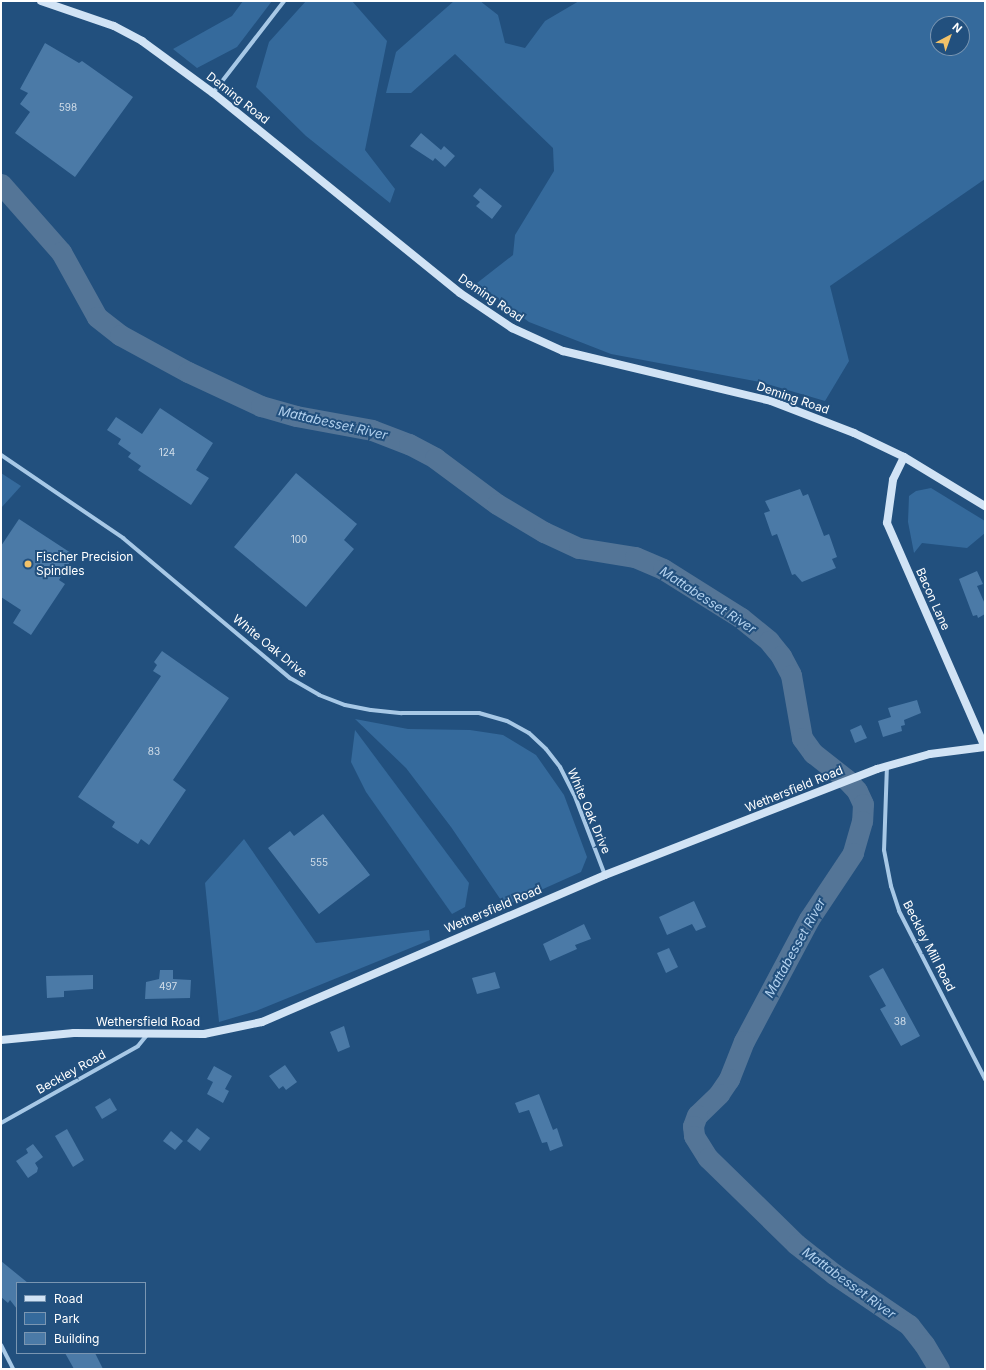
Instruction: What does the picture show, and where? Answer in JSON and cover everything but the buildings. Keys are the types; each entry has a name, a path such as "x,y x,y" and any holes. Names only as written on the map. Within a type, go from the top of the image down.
{"street":[{"name":"Deming Road","path":"41,1 114,26 135,38 213,93 460,293 512,328 563,351 771,401 854,433 904,457 985,506"},
{"path":"213,93 284,1"},
{"name":"White Oak Drive","path":"1,455 123,538 284,673 319,695 345,705 371,710 402,713 479,713 507,721 529,733 546,749 560,767 574,794 605,875"},
{"name":"Bacon Lane","path":"904,457 893,480 887,523 985,747"},
{"name":"Wethersfield Road","path":"1,1040 74,1033 147,1035 204,1034 262,1022 605,875 863,774 887,765 930,754 985,747"},
{"name":"Beckley Mill Road","path":"887,765 884,850 891,886 899,911 985,1079"},
{"name":"Beckley Road","path":"1,1123 138,1046 147,1035"},
{"path":"1,1345 13,1369"}],"green space":[{"path":"243,1 272,1 237,47 197,68 173,49 232,16"},
{"path":"306,1 352,1 387,41 365,150 395,189 390,203 306,136 256,87 269,42"},
{"path":"454,1 480,1 498,15 505,43 525,48 545,21 579,1 985,1 985,179 830,286 849,361 825,401 760,382 611,354 529,322 477,283 513,255 515,235 554,171 553,148 455,54 411,93 386,93 396,52"},
{"path":"1,473 21,486 1,508"},
{"path":"931,488 985,521 985,533 967,548 922,543 914,553 908,522 909,496 916,491"},
{"path":"355,719 408,729 470,730 503,735 536,755 564,795 587,857 581,872 505,906 451,827 406,768"},
{"path":"355,730 469,883 465,907 452,914 366,792 351,762"},
{"path":"244,839 316,943 429,930 430,940 256,1011 219,1022 205,883"}],"waterway":[{"name":"Mattabesset River","path":"1,184 61,252 97,317 120,335 188,372 261,406 296,416 372,430 409,444 435,458 497,504 544,532 579,548 635,557 663,569 741,618 769,641 781,656 791,675 802,738 813,753 846,779 857,791 863,804 862,821 853,853 809,919 744,1041 729,1079 719,1094 697,1115 693,1126 694,1136 708,1158 796,1244 834,1274 909,1325 924,1344 939,1369"}],"place":[{"name":"Fischer Precision Spindles","path":"28,564"}]}
